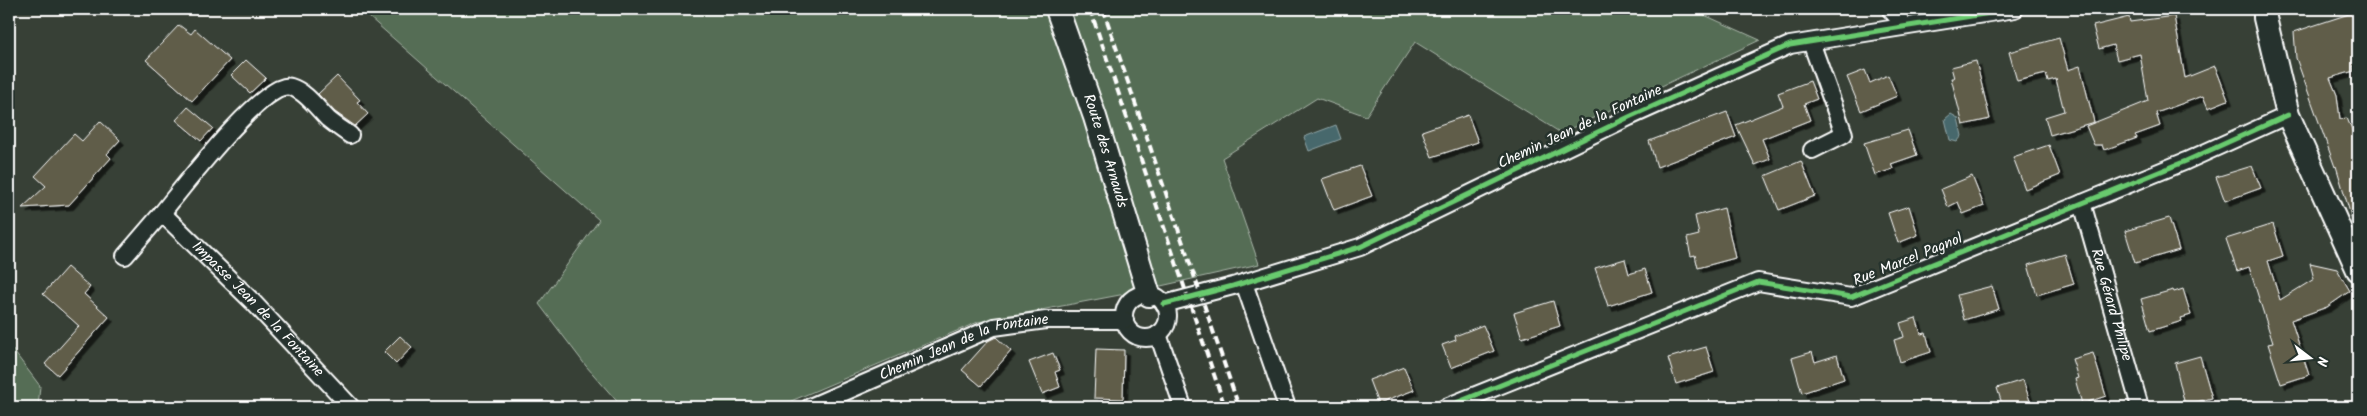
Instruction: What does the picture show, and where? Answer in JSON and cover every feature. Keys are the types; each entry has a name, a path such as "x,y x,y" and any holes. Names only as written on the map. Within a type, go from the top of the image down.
{"street":[{"name":"Route des Arnauds","path":"1057,9 1157,299"},
{"path":"1890,9 1905,26"},
{"name":"Chemin Jean de la Fontaine","path":"1157,299 1244,283 1360,247 1629,117 1790,45 2000,13 2015,9"},
{"path":"2265,9 2265,18 2288,115 2358,270"},
{"path":"1811,42 1844,134 1812,150"},
{"path":"125,256 245,115 268,94 279,87 290,87 304,96 350,136"},
{"name":"Rue Marcel Pagnol","path":"1446,407 1758,282 1851,297 2186,161 2288,115"},
{"name":"Rue Gérard Philipe","path":"2082,203 2140,407"},
{"name":"Impasse Jean de la Fontaine","path":"162,213 253,302 352,407"},
{"path":"1244,283 1287,407"},
{"path":"1141,295 1157,299 1167,310 1167,322 1158,334 1145,338 1138,336 1128,328 1125,320 1125,312 1129,303 1141,295"},
{"name":"Chemin Jean de la Fontaine","path":"810,407 994,327 1046,320 1125,320"},
{"path":"1158,334 1183,407"}],"green space":[{"path":"360,9 1691,9 1760,40 1561,133 1415,42 1366,116 1317,98 1222,158 1259,264 1125,294 978,322 777,407 622,407 586,366 539,304 599,220"},
{"path":"9,345 40,386 38,407 9,407"}],"water":[{"path":"1951,114 1958,118 1962,136 1957,142 1950,140 1945,119"},
{"path":"1336,125 1341,139 1309,151 1304,137"}],"building":[{"path":"2358,11 2358,65 2353,66 2354,71 2330,78 2337,95 2340,119 2347,118 2358,145 2358,226 2354,226 2336,166 2296,58 2294,32"},
{"path":"2174,16 2185,78 2215,66 2228,100 2208,108 2203,96 2156,113 2160,126 2135,135 2137,138 2104,150 2102,145 2094,145 2086,126 2148,101 2140,54 2117,60 2113,45 2099,49 2093,26 2129,17 2130,22"},
{"path":"179,25 191,34 195,29 230,60 192,101 146,60"},
{"path":"2059,38 2068,70 2080,66 2094,122 2050,135 2045,117 2064,111 2056,79 2048,81 2046,74 2017,81 2009,52"},
{"path":"246,60 266,78 250,93 231,75"},
{"path":"1976,61 1990,119 1963,125 1951,78 1954,78 1951,67"},
{"path":"1865,70 1870,83 1888,75 1897,96 1861,111 1847,77"},
{"path":"337,76 360,100 357,102 368,114 355,126 335,112 318,94"},
{"path":"1810,81 1817,99 1804,104 1810,120 1762,139 1770,159 1755,165 1736,125 1783,106 1778,93"},
{"path":"188,107 213,128 201,141 176,120"},
{"path":"1727,112 1736,137 1657,167 1649,141"},
{"path":"1468,115 1478,142 1432,157 1422,131"},
{"path":"100,121 120,140 107,154 111,158 69,205 22,208 46,186 35,176 74,134 82,141"},
{"path":"1908,130 1917,155 1891,164 1893,169 1875,175 1864,143"},
{"path":"2049,145 2060,175 2025,189 2013,157"},
{"path":"1801,161 1815,196 1779,210 1765,176"},
{"path":"1360,166 1372,196 1334,210 1322,179"},
{"path":"2252,166 2261,188 2225,201 2216,177"},
{"path":"1972,176 1984,206 1963,214 1958,202 1948,207 1941,189"},
{"path":"1909,206 1918,235 1898,243 1888,213"},
{"path":"1724,208 1735,258 1698,268 1695,255 1691,256 1687,238 1699,235 1695,216"},
{"path":"2169,218 2179,250 2135,263 2125,231"},
{"path":"2273,224 2283,256 2268,261 2280,300 2314,279 2310,263 2337,269 2350,291 2327,307 2291,320 2309,375 2281,384 2268,344 2273,343 2249,267 2237,271 2226,239"},
{"path":"2065,254 2074,284 2037,295 2028,265"},
{"path":"1625,259 1629,274 1645,269 1652,292 1608,306 1595,268"},
{"path":"67,267 90,287 84,294 109,317 58,375 45,364 79,326 43,294"},
{"path":"1992,286 1999,309 1964,320 1957,295"},
{"path":"2183,289 2191,315 2181,318 2182,321 2150,331 2141,299"},
{"path":"1553,301 1560,326 1522,338 1514,313"},
{"path":"1916,318 1921,334 1926,333 1931,352 1900,362 1894,340 1904,337 1900,323"},
{"path":"1483,325 1494,351 1451,368 1442,345 1456,340 1455,336"},
{"path":"400,336 412,347 396,364 384,352"},
{"path":"996,337 1011,351 981,386 962,370 988,341"},
{"path":"1706,347 1714,372 1676,384 1668,358"},
{"path":"1096,349 1124,350 1123,399 1094,398"},
{"path":"1812,352 1815,362 1837,355 1844,379 1802,393 1792,358"},
{"path":"1053,353 1060,370 1055,372 1060,387 1042,394 1029,362"},
{"path":"2093,353 2106,396 2082,404 2075,379 2078,378 2072,359"},
{"path":"2200,356 2212,398 2185,405 2175,363"},
{"path":"1404,367 1414,390 1378,404 1369,380"},
{"path":"2023,380 2032,407 2003,407 1997,388"}],"railway":[{"path":"1090,9 1225,407"},
{"path":"1103,9 1239,407"}],"cycle path":[{"path":"1164,304 1233,286 1360,247 1629,117 1790,45 2015,9"},
{"path":"1446,407 1758,282 1851,297 2186,161 2288,115"}]}
